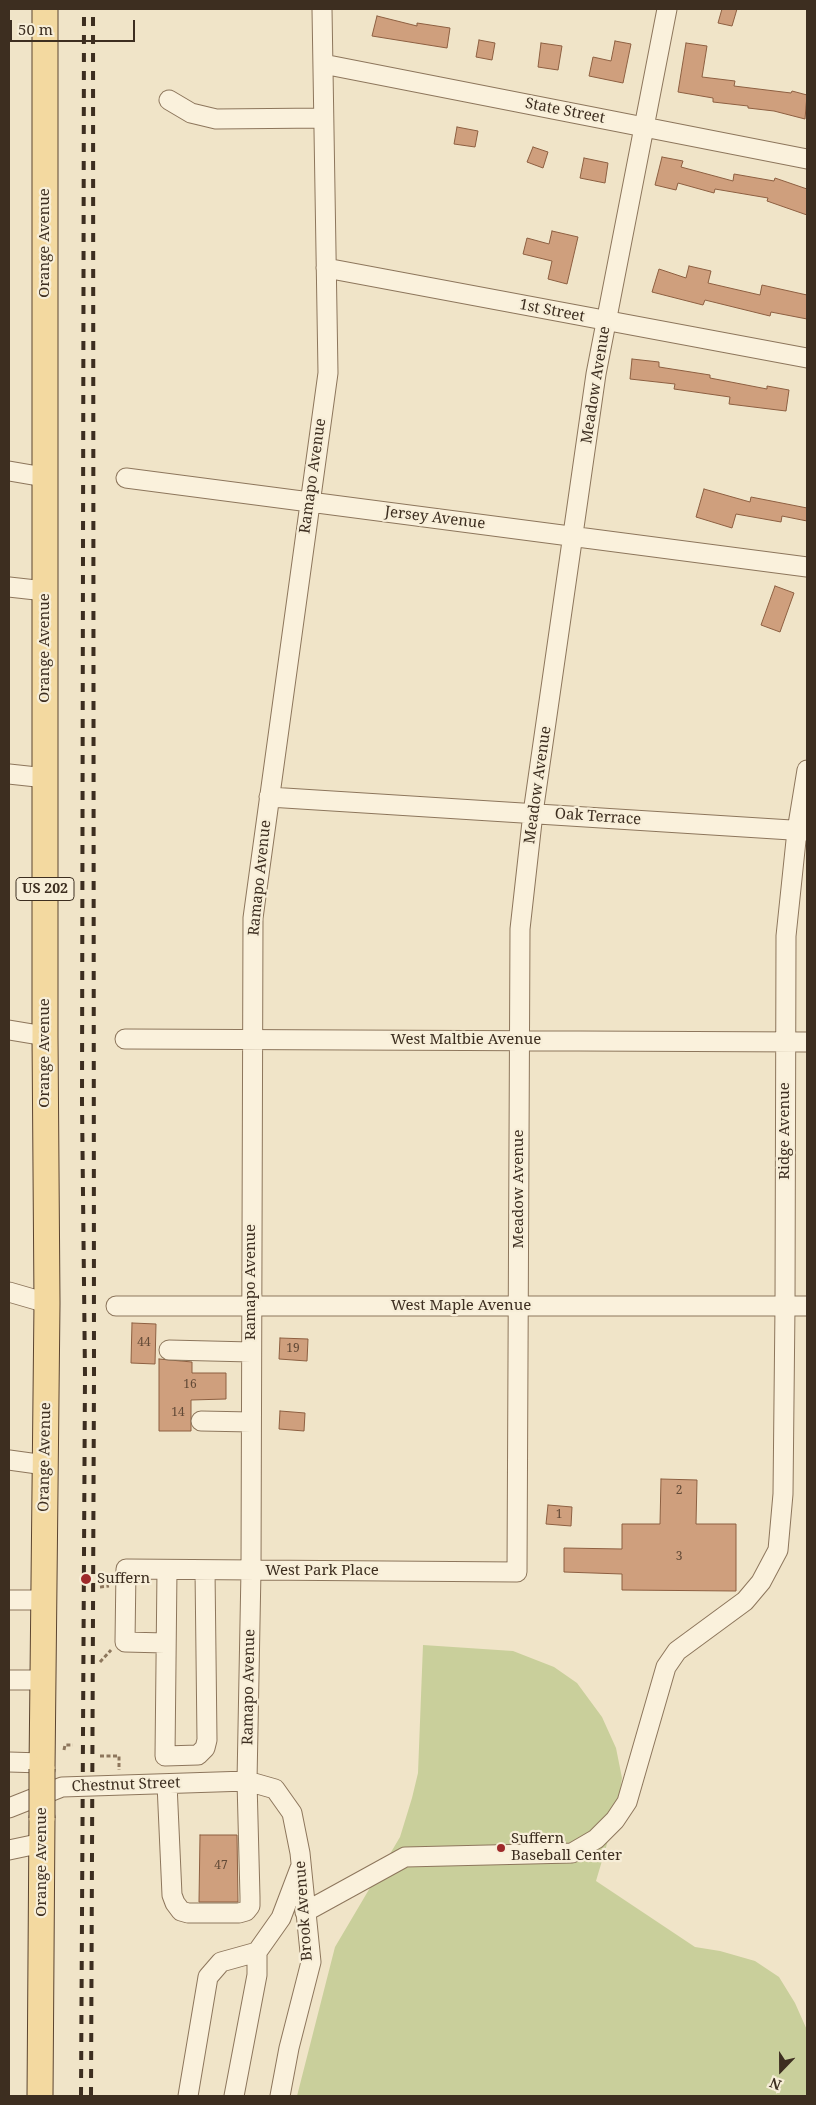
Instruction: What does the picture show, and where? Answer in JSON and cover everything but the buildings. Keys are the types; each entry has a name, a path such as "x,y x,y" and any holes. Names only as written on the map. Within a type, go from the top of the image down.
{"main road":[{"name":"Orange Avenue","path":"40,2096 47,1303 44,476 45,9"}],"street":[{"name":"Ramapo Avenue","path":"167,1784 172,1895 175,1903 181,1911 188,1913 239,1913 246,1911 250,1906 247,1781 251,1570 253,918 328,373 322,9"},
{"name":"Meadow Avenue","path":"517,1572 520,929 533,813 572,535 606,322 667,9"},
{"name":"State Street","path":"324,64 807,159"},
{"path":"170,100 191,113 216,119 323,118"},
{"name":"1st Street","path":"326,268 606,322 807,358"},
{"path":"9,471 44,476"},
{"name":"Jersey Avenue","path":"126,478 807,567"},
{"path":"9,587 45,590"},
{"name":"Ridge Avenue","path":"305,1912 405,1857 572,1853 596,1839 615,1820 627,1802 666,1667 677,1651 745,1601 761,1582 778,1550 783,1494 786,936 802,831 807,770"},
{"path":"9,774 46,778"},
{"name":"Oak Terrace","path":"269,797 802,831"},
{"path":"9,1030 45,1036"},
{"name":"West Maltbie Avenue","path":"125,1039 807,1042"},
{"path":"9,1292 47,1303"},
{"name":"West Maple Avenue","path":"116,1306 807,1306"},
{"path":"168,1350 251,1352"},
{"path":"201,1421 251,1422"},
{"path":"9,1460 45,1465"},
{"name":"West Park Place","path":"165,1643 125,1642 126,1569 517,1572"},
{"path":"167,1570 165,1756 198,1754 205,1748 207,1740 206,1570"},
{"path":"9,1600 43,1600"},
{"path":"9,1680 43,1680"},
{"path":"9,1762 42,1766"},
{"name":"Brook Avenue","path":"247,1781 275,1789 292,1813 301,1864 310,1962 289,2048 280,2096"},
{"name":"Chestnut Street","path":"9,1808 62,1787 247,1781"},
{"path":"9,1850 42,1843"},
{"path":"234,2096 257,1975 257,1952 281,1918 301,1864"},
{"path":"188,2096 208,1977 221,1962 257,1952"}],"path":[{"path":"100,1587 110,1586"},
{"path":"100,1662 111,1649"},
{"path":"65,1744 73,1745"},
{"path":"100,1756 119,1756"}],"green space":[{"path":"423,1645 513,1651 554,1667 577,1683 602,1717 616,1748 622,1778 617,1810 596,1881 695,1947 720,1951 755,1961 779,1977 795,2003 807,2030 807,2096 297,2096 335,1947 400,1837 412,1798 418,1773"}],"railway":[{"path":"81,2096 85,1375 82,1102 84,9"},
{"path":"91,2096 94,1375 93,9"}],"place":[{"name":"Suffern","path":"86,1579"},
{"name":"Suffern Baseball Center","path":"501,1848"}]}
